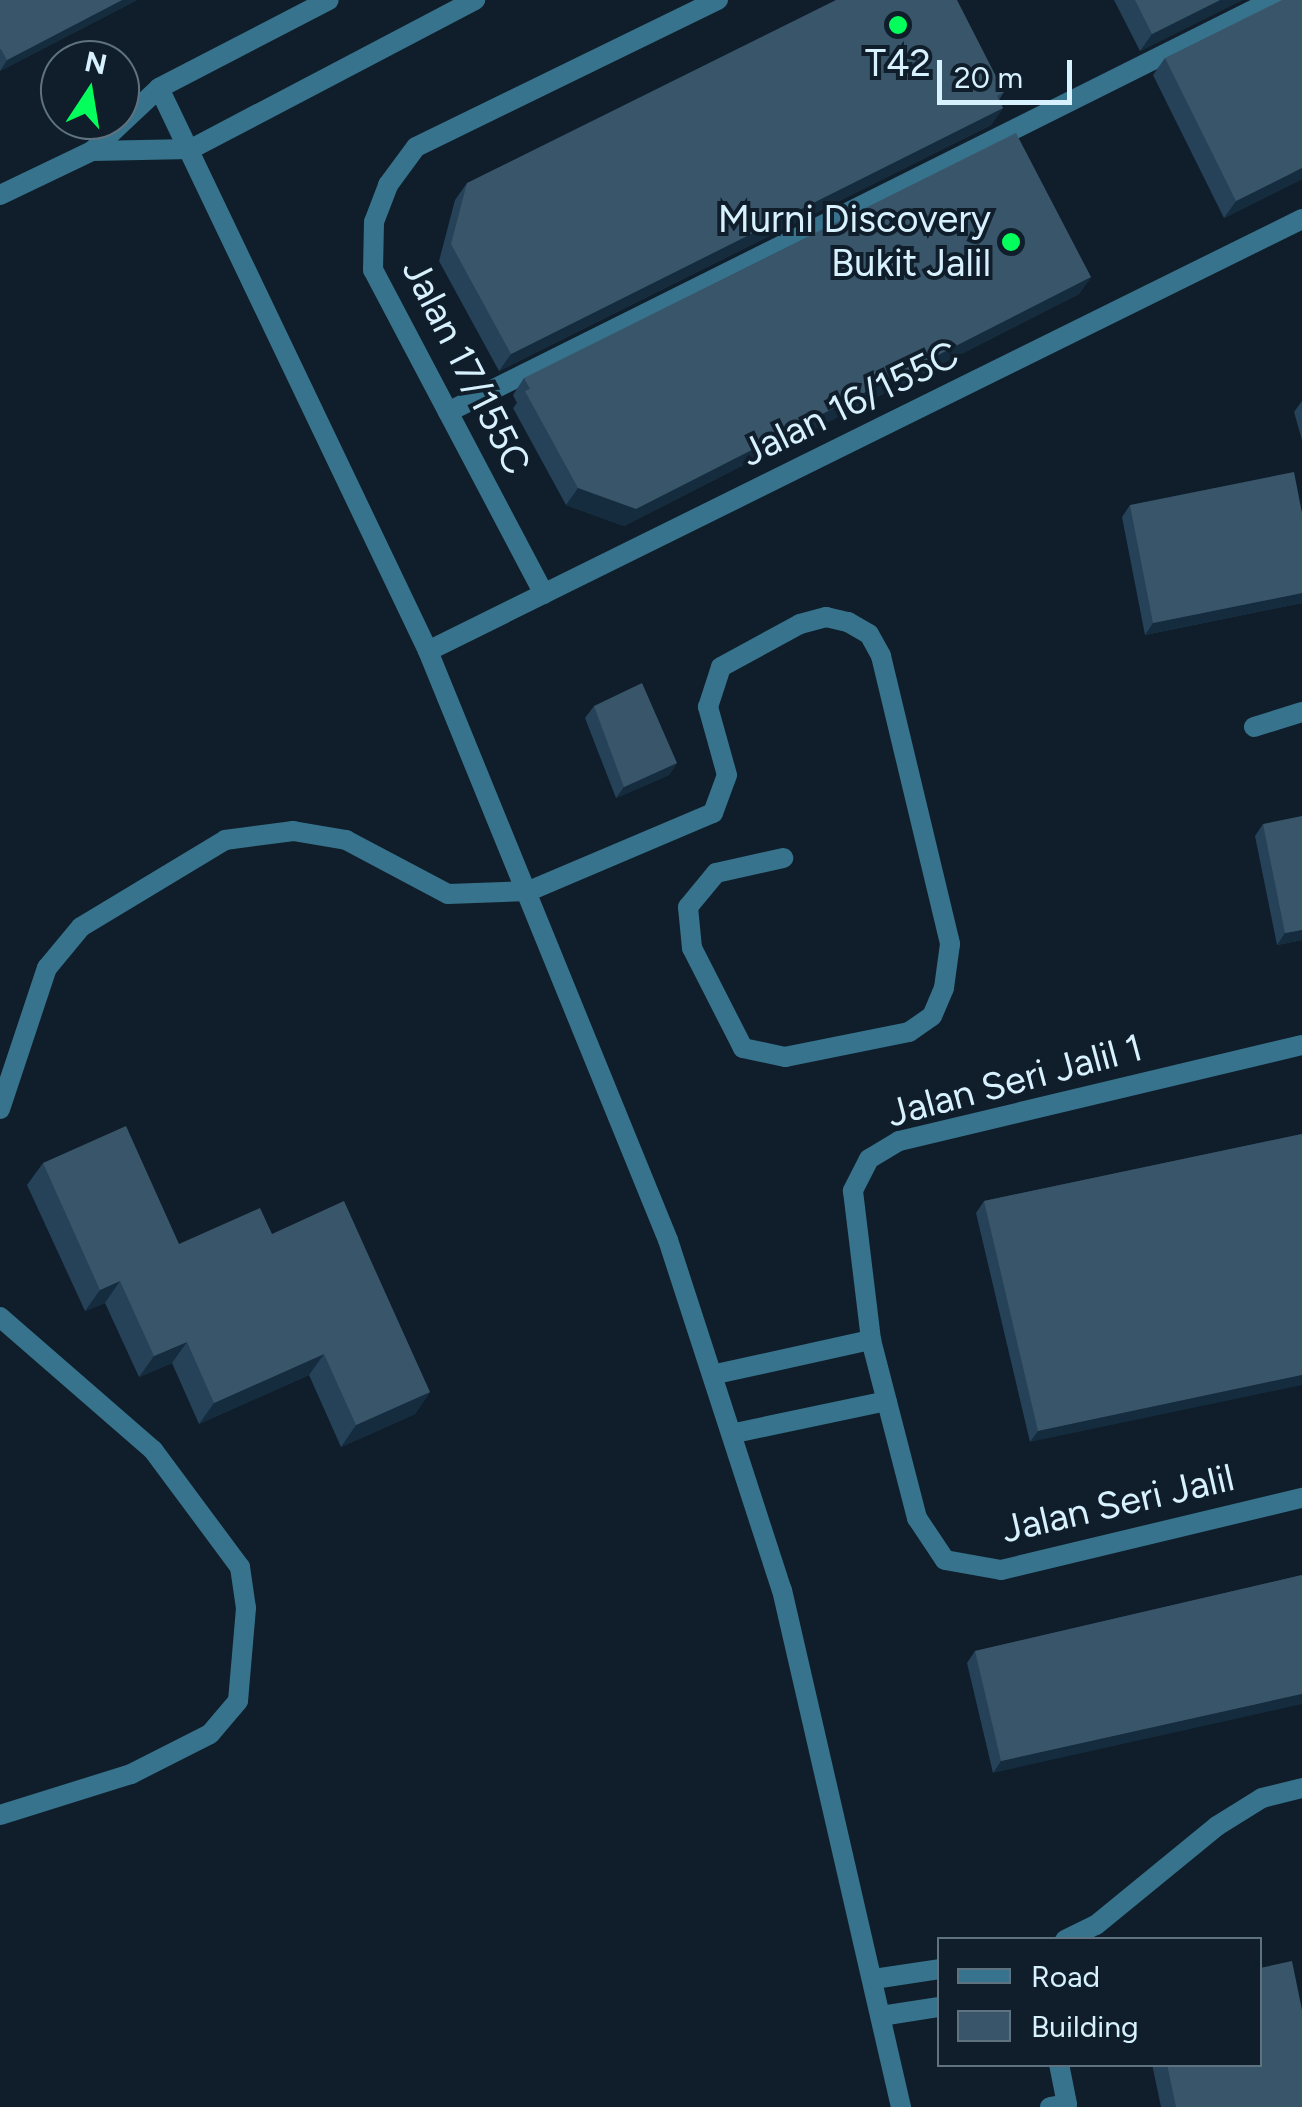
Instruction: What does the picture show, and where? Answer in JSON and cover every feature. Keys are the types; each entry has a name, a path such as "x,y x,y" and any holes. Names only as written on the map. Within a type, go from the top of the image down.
{"street":[{"path":"0,196 92,151 160,88 328,0"},
{"path":"92,151 190,149 475,0"},
{"name":"Jalan 17/155C","path":"544,594 373,270 374,222 388,184 416,147 718,0"},
{"path":"448,412 1273,0"},
{"path":"160,88 428,651 530,890 716,1374 782,1590 874,1979 900,2107"},
{"name":"Jalan 16/155C","path":"428,651 1302,219"},
{"path":"0,1109 46,968 82,928 225,840 293,831 346,840 448,894 530,890 713,813 727,775 708,707 720,667 800,624 826,617 848,622 869,634 880,656 950,944 944,988 932,1016 909,1032 785,1057 743,1048 692,948 688,907 716,874 783,858"},
{"path":"1254,727 1302,712"},
{"name":"Jalan Seri Jalil 1","path":"871,1340 853,1191 869,1160 900,1140 1302,1045"},
{"path":"0,1318 154,1450 240,1567 246,1626 238,1701 210,1734 131,1774 0,1815"},
{"path":"716,1374 871,1340"},
{"name":"Jalan Seri Jalil","path":"871,1340 917,1518 945,1560 1001,1570 1302,1498"},
{"path":"735,1433 888,1401"},
{"path":"1071,1937 1096,1925 1217,1826 1262,1798 1302,1788"},
{"path":"874,1979 937,1969"},
{"path":"881,2016 937,2007"},
{"path":"1050,2107 1067,2104 1060,2067"}],"building":[{"path":"0,0 122,0 7,60 0,49"},
{"path":"836,0 957,0 1004,92 997,96 1003,108 511,354 451,244 467,183"},
{"path":"1135,0 1220,0 1152,34"},
{"path":"1282,0 1302,0 1302,168 1236,201 1165,58"},
{"path":"1016,133 1091,277 636,509 578,488 525,391 530,389 524,378"},
{"path":"1294,472 1302,513 1302,593 1153,623 1130,505"},
{"path":"642,683 677,763 624,787 594,706"},
{"path":"1302,816 1302,930 1285,933 1263,824"},
{"path":"126,1126 179,1244 260,1208 272,1234 344,1201 430,1392 356,1425 324,1354 214,1403 187,1342 154,1356 120,1281 100,1290 43,1163"},
{"path":"1302,1134 1302,1375 1038,1431 984,1201"},
{"path":"1302,1575 1302,1694 1001,1761 975,1651"},
{"path":"1292,1961 1302,2010 1302,2107 1176,2107 1168,2067 1262,2067 1262,1968"}],"place":[{"name":"T42","path":"898,25"},
{"name":"Murni Discovery Bukit Jalil","path":"1011,242"}]}
